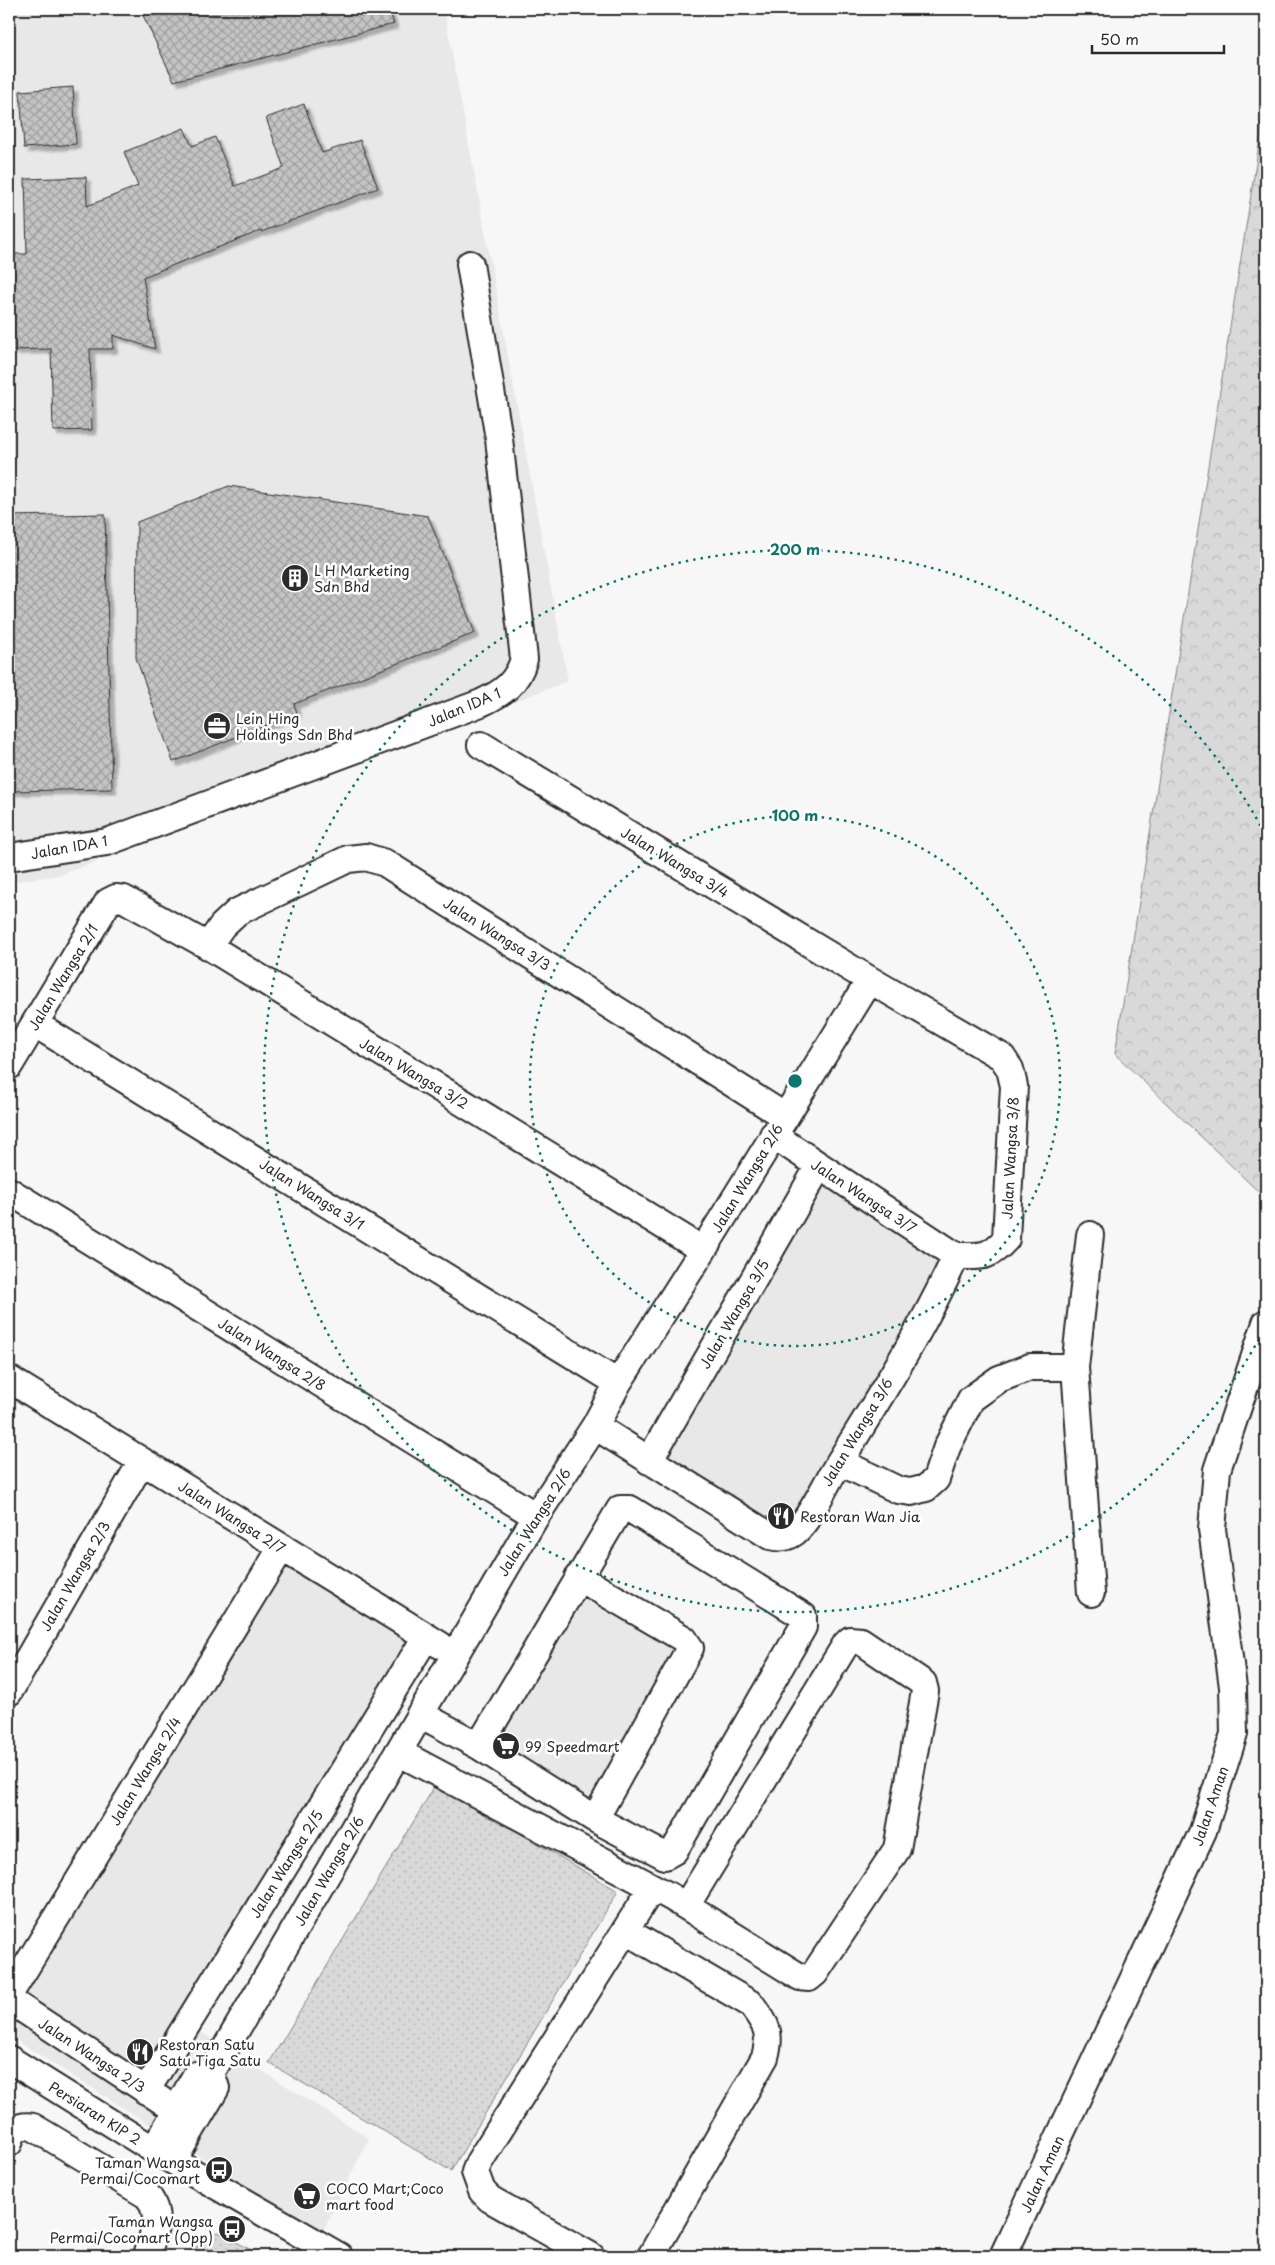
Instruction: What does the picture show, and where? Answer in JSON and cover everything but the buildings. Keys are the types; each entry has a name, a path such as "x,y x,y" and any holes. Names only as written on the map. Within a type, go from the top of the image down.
{"street":[{"name":"Jalan IDA 1","path":"9,857 107,842 481,703 501,694 511,685 520,672 524,659 499,439 470,264"},
{"name":"Jalan Wangsa 3/4","path":"481,745 870,980"},
{"name":"Jalan Wangsa 3/3","path":"208,946 222,926 237,912 348,859 366,857 385,863 778,1126"},
{"name":"Jalan Wangsa 2/1","path":"9,1066 108,902 116,898 124,899"},
{"name":"Jalan Wangsa 3/2","path":"124,899 208,946 703,1250"},
{"name":"Jalan Wangsa 2/6","path":"211,2073 536,1516 595,1426 618,1383 703,1250 870,980"},
{"name":"Jalan Wangsa 3/8","path":"870,980 985,1046 1002,1057 1010,1069 1014,1102 1006,1239 995,1251 982,1256 956,1256"},
{"name":"Jalan Wangsa 3/1","path":"34,1024 618,1383"},
{"name":"Jalan Wangsa 3/7","path":"778,1126 819,1166 956,1256"},
{"name":"Jalan Wangsa 3/5","path":"649,1462 819,1166"},
{"name":"Jalan Wangsa 2/8","path":"9,1191 536,1516"},
{"path":"1090,1235 1075,1367 1091,1592"},
{"name":"Jalan Wangsa 3/6","path":"595,1426 649,1462 770,1536 787,1537 801,1526 840,1462 935,1301 956,1256"},
{"name":"Jalan Aman","path":"1003,2256 1203,1831 1234,1734 1233,1687 1212,1529 1217,1470 1266,1323"},
{"path":"840,1462 898,1490 911,1492 926,1488 936,1479 947,1447 971,1399 999,1379 1030,1367 1075,1367"},
{"name":"Jalan Wangsa 2/7","path":"9,1379 454,1654"},
{"name":"Jalan Wangsa 2/3","path":"9,1692 142,1461"},
{"path":"420,1714 479,1746 595,1819 660,1855 670,1855 803,1627 804,1622 799,1612 625,1508 616,1512 479,1746"},
{"name":"Jalan Wangsa 2/4","path":"9,1995 282,1548"},
{"path":"578,1577 684,1639 690,1648 595,1819"},
{"name":"Jalan Wangsa 2/5","path":"146,2091 426,1637"},
{"path":"398,1752 686,1906 800,1977 809,1978 815,1973 897,1849 925,1691 923,1683 861,1641 850,1640 686,1906"},
{"path":"591,2256 490,2199 482,2191 475,2172 479,2162 652,1888"},
{"path":"626,1931 751,2004 764,2023 769,2040 765,2057 650,2256"},
{"name":"Jalan Wangsa 2/3","path":"9,2000 176,2110"},
{"name":"Persiaran KIP 2","path":"9,2058 163,2155 339,2256"},
{"path":"211,2073 216,2088 163,2155 176,2110 196,2075 211,2073"},
{"path":"14,2135 25,2125 33,2127 139,2189 155,2206 157,2214 147,2256"}],"shaded area":[{"path":"9,9 444,9 568,681 61,875 9,882"},
{"path":"821,1175 947,1260 791,1525 777,1530 658,1459"},
{"path":"287,1563 414,1643 181,2020 369,2138 322,2233 9,2036 9,2010"},
{"path":"580,1588 680,1646 589,1807 489,1745"}],"green space":[{"path":"1266,100 1266,1199 1115,1054"},
{"path":"436,1784 618,1891 451,2171 269,2063"},
{"path":"218,2232 262,2256 183,2256"}],"place":[{"name":"L H Marketing Sdn Bhd","path":"295,578"},
{"name":"Lein Hing Holdings Sdn Bhd","path":"217,726"},
{"name":"Restoran Wan Jia","path":"781,1516"},
{"name":"99 Speedmart","path":"506,1746"},
{"name":"Restoran Satu Satu Tiga Satu","path":"140,2052"},
{"name":"Taman Wangsa Permai/Cocomart","path":"219,2170"},
{"name":"COCO Mart;Coco mart food","path":"307,2196"},
{"name":"Taman Wangsa Permai/Cocomart (Opp)","path":"232,2229"}]}
